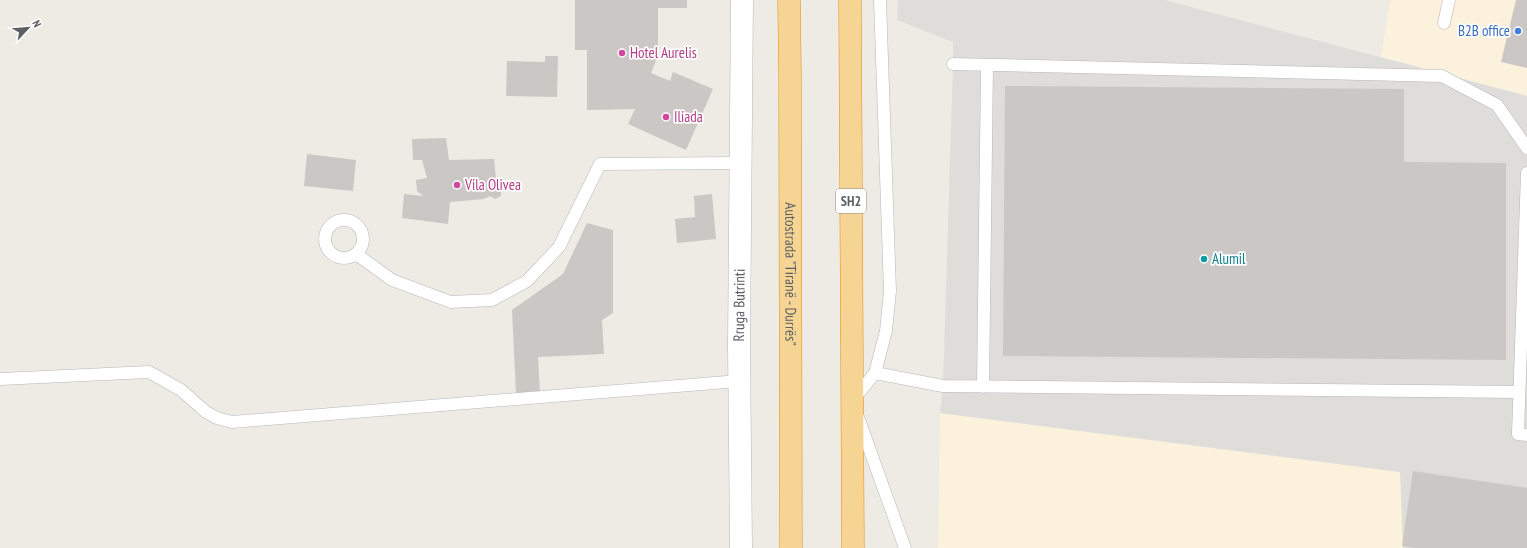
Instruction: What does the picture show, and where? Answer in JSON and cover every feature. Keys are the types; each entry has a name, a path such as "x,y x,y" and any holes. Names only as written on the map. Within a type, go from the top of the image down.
{"highway":[{"name":"Autostrada \"Tiranë - Durrës\"","path":"789,0 791,548"},
{"name":"SH2","path":"850,0 853,548"}],"main road":[{"name":"Rruga Butrinti","path":"741,548 739,381 742,163 742,0"}],"lane":[{"path":"880,0 890,291 886,331 875,373 852,402 905,548"},
{"path":"1444,22 1449,0"},
{"path":"953,64 1442,76 1497,105 1527,148"},
{"path":"983,386 987,66"},
{"path":"356,254 392,280 451,302 492,300 526,281 559,247 600,164 742,163"},
{"path":"1527,173 1518,434 1527,435"},
{"path":"0,379 148,372 181,390 206,412 217,418 232,422 739,381"},
{"path":"875,373 943,386 1519,392"}],"shaded area":[{"path":"898,0 1164,0 1527,96 1527,548 1403,548 1400,472 940,413 943,386 953,42 897,20"},
{"path":"1390,0 1527,0 1527,96 1381,57"},
{"path":"940,413 1401,472 1403,548 938,548"}],"building":[{"name":"Hotel Aurelis","path":"575,0 687,0 687,8 658,8 658,55 651,73 670,81 673,72 713,89 686,150 628,124 635,109 587,110 587,50 575,50"},
{"name":"B2B office","path":"1516,0 1527,0 1527,68 1501,62"},
{"path":"545,56 558,56 557,97 506,96 507,61 545,62"},
{"name":"Alumil","path":"1005,86 1404,89 1404,162 1506,163 1506,360 1003,356"},
{"name":"Vila Olivea","path":"446,138 449,160 494,159 497,189 501,191 501,196 495,199 490,196 484,199 450,202 448,224 402,218 404,194 423,196 417,191 416,180 427,178 422,160 413,160 412,139"},
{"path":"307,154 356,160 353,191 304,186"},
{"path":"712,194 716,239 677,243 675,219 695,217 694,196"},
{"path":"587,223 613,230 613,313 602,320 604,354 538,357 540,393 516,394 512,310 563,274"},
{"path":"1413,471 1527,488 1527,548 1415,548 1402,546"}],"place":[{"name":"B2B office","path":"1518,31"},
{"name":"Hotel Aurelis","path":"622,53"},
{"name":"Iliada","path":"666,117"},
{"name":"Vila Olivea","path":"457,185"},
{"name":"Alumil","path":"1204,259"}]}
